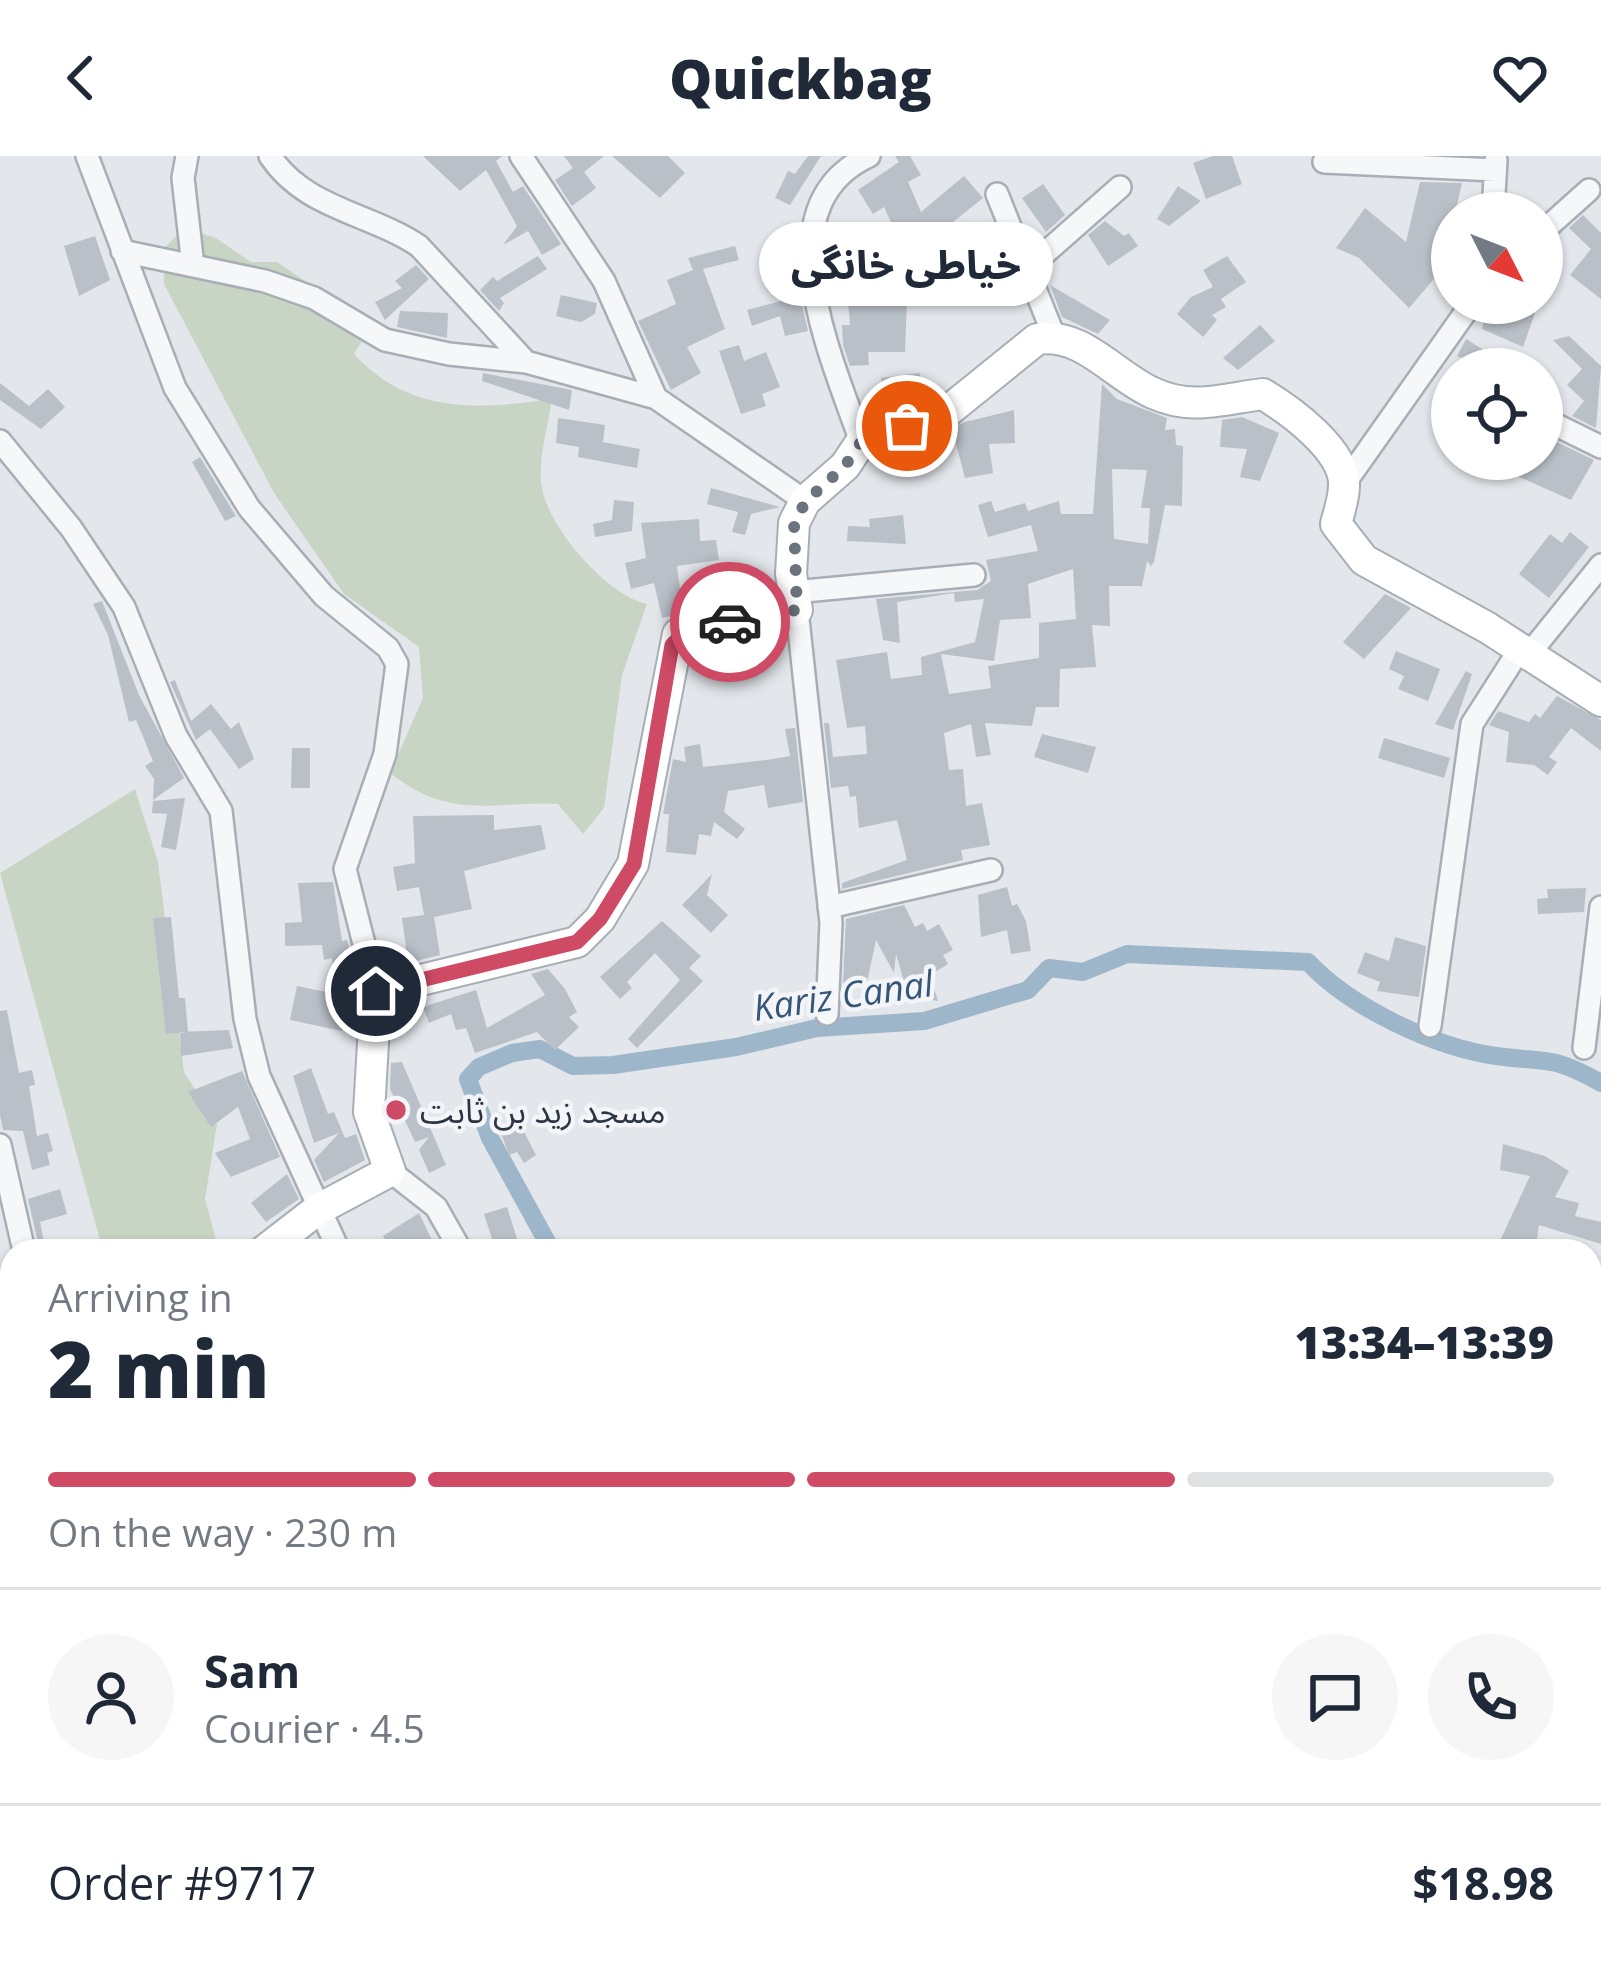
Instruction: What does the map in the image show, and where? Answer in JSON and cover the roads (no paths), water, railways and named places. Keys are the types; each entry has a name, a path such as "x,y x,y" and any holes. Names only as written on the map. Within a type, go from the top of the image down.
{"street":[{"path":"87,156 175,388 249,508 324,596 388,648 397,664 385,754 345,869 376,991 369,1112 390,1171 436,1208 454,1239"},
{"path":"187,156 183,178 193,266"},
{"path":"270,156 285,179 360,221 401,234 419,246 526,362"},
{"path":"521,156 604,281 656,398"},
{"path":"861,442 833,362 807,242 816,206 845,167 866,157"},
{"path":"1324,161 1496,163"},
{"path":"1028,269 1120,187"},
{"path":"1563,213 1588,190"},
{"path":"997,194 1054,336"},
{"path":"122,251 314,298 385,340 449,355 526,362 656,398 806,501"},
{"path":"1457,324 1345,483 1336,524 1364,560 1601,701"},
{"path":"827,1013 829,907 796,601 794,523 806,501 845,466 861,442 943,415 1037,338 1054,336 1153,393 1204,406 1263,394 1337,459 1345,483"},
{"path":"1563,428 1601,447"},
{"path":"0,441 71,528 124,607 176,736 221,811 245,1019 259,1076 332,1239"},
{"path":"1430,1026 1472,724 1524,652 1601,566"},
{"path":"376,991 577,942 600,919 634,864 678,634 796,601 974,575"},
{"path":"829,907 991,870"},
{"path":"1583,1048 1601,907"},
{"path":"0,1145 21,1239"},
{"path":"279,1239 316,1210 390,1171"}],"waterway":[{"name":"Kariz Canal","path":"545,1239 490,1138 468,1079 479,1067 512,1053 540,1049 573,1066 613,1065 736,1047 817,1028 924,1021 1028,990 1049,968 1083,972 1127,954 1308,962 1369,1009 1420,1034 1472,1051 1560,1064 1601,1083"}],"place":[{"name":"خیاطی خانگی","path":"907,426"},
{"name":"مسجد زید بن ثابت","path":"396,1110"}]}
